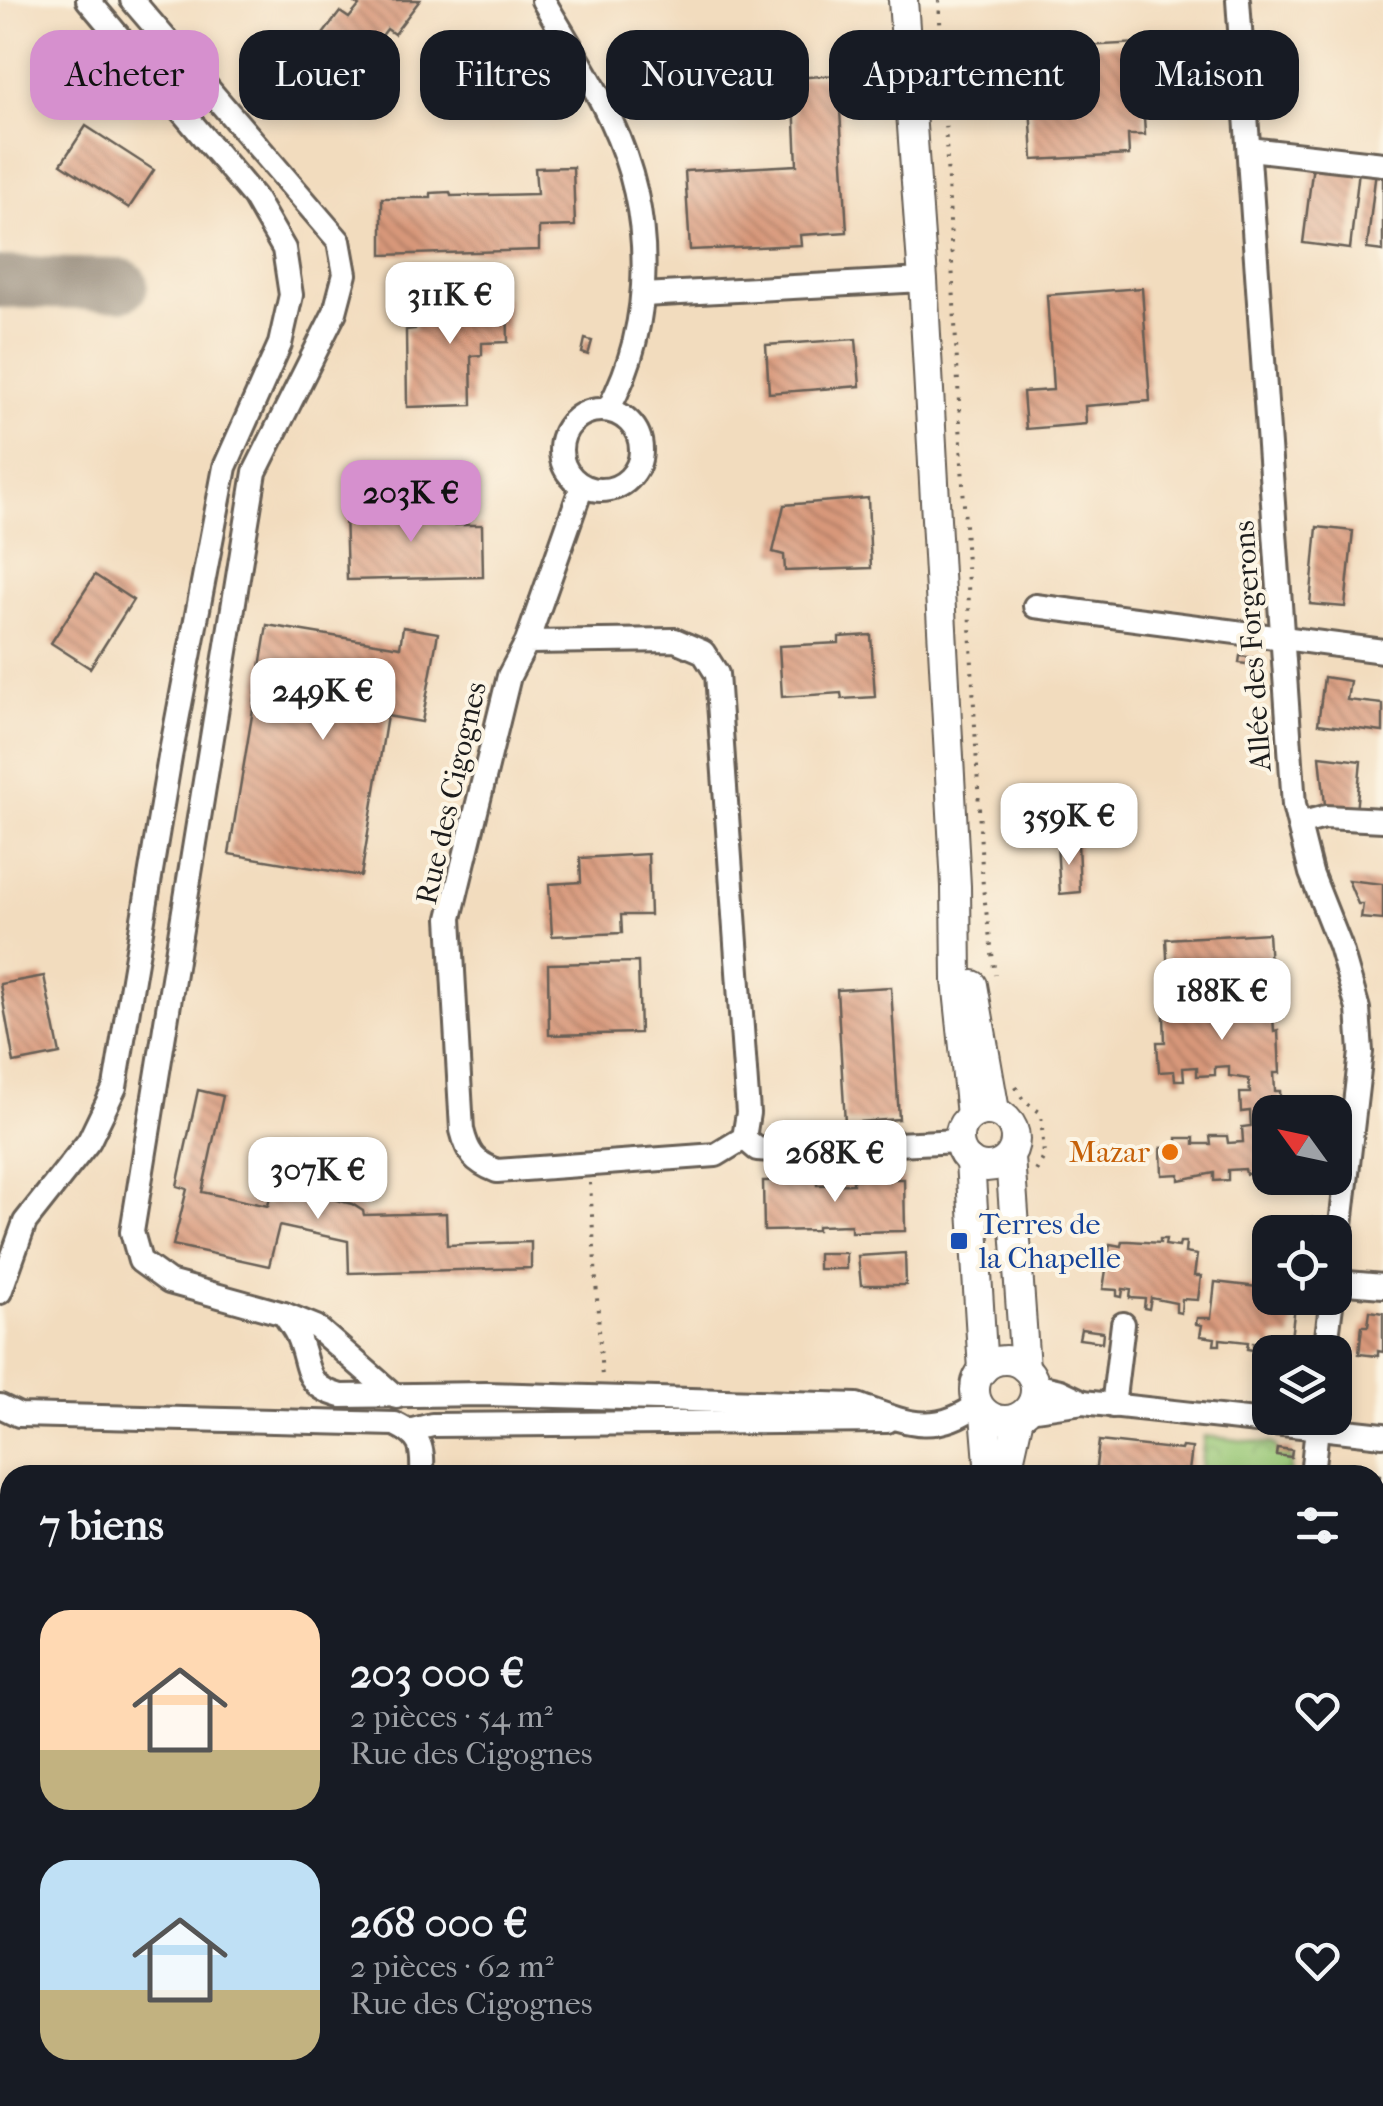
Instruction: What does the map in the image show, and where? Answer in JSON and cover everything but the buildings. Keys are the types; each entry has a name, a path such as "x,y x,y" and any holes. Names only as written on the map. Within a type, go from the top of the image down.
{"main road":[{"path":"904,0 956,886 977,1166 995,1166 1010,1157"},
{"path":"974,1132 1004,1116 1014,1130 1010,1157 1026,1395 1008,1465"},
{"path":"974,1132 983,1370 975,1386 989,1465"},
{"path":"983,1370 999,1361 1018,1363 1026,1395"},
{"path":"982,1409 1001,1420 1026,1395"}],"street":[{"path":"0,1292 24,1222 88,1141 116,1086 170,758 225,467 280,344 291,295 284,250 254,197 88,0"},
{"path":"132,0 339,241 345,274 335,312 255,472 132,1232 140,1261 169,1282 284,1314 316,1327 396,1397"},
{"path":"543,0 622,146 642,237 643,295 635,339 608,410"},
{"name":"Allée des Forgerons","path":"1238,0 1294,805 1310,873 1372,1038 1356,1111 1343,1215"},
{"path":"1248,149 1383,164"},
{"path":"643,295 923,280"},
{"path":"608,410 632,424 638,436 638,464 632,476 608,490 595,490 582,486 564,466 562,439 576,418 608,410"},
{"name":"Rue des Cigognes","path":"582,486 528,642 509,676 450,918 462,1130 468,1153 478,1164 497,1171 716,1155 744,1138"},
{"path":"1035,606 1383,651"},
{"path":"528,642 674,640 702,652 716,674 746,1057 748,1114 744,1138 757,1149 770,1150 974,1132"},
{"path":"1299,824 1325,818 1383,820"},
{"path":"1352,1281 1383,1286"},
{"path":"284,1314 298,1336 310,1379 323,1391 341,1396 486,1394 857,1405 900,1421"},
{"path":"1113,1406 1123,1324"},
{"path":"1026,1395 1252,1417"},
{"path":"410,1431 432,1425 900,1421 938,1424 982,1409"},
{"path":"6,1412 395,1424 410,1431 422,1448 422,1465"},
{"path":"1352,1429 1383,1436"},
{"path":"1313,1465 1316,1435"}],"path":[{"path":"939,0 983,888 995,974"},
{"path":"1014,1082 1023,1100 1041,1113 1044,1157 1034,1182"},
{"path":"589,1164 603,1398"}],"green space":[{"path":"1204,1436 1273,1444 1277,1455 1291,1457 1291,1465 1201,1465"}],"taxiway":[{"path":"0,282 122,285"}],"place":[{"name":"Mazar","path":"1170,1152"},
{"name":"Terres de la Chapelle","path":"959,1241"}]}
